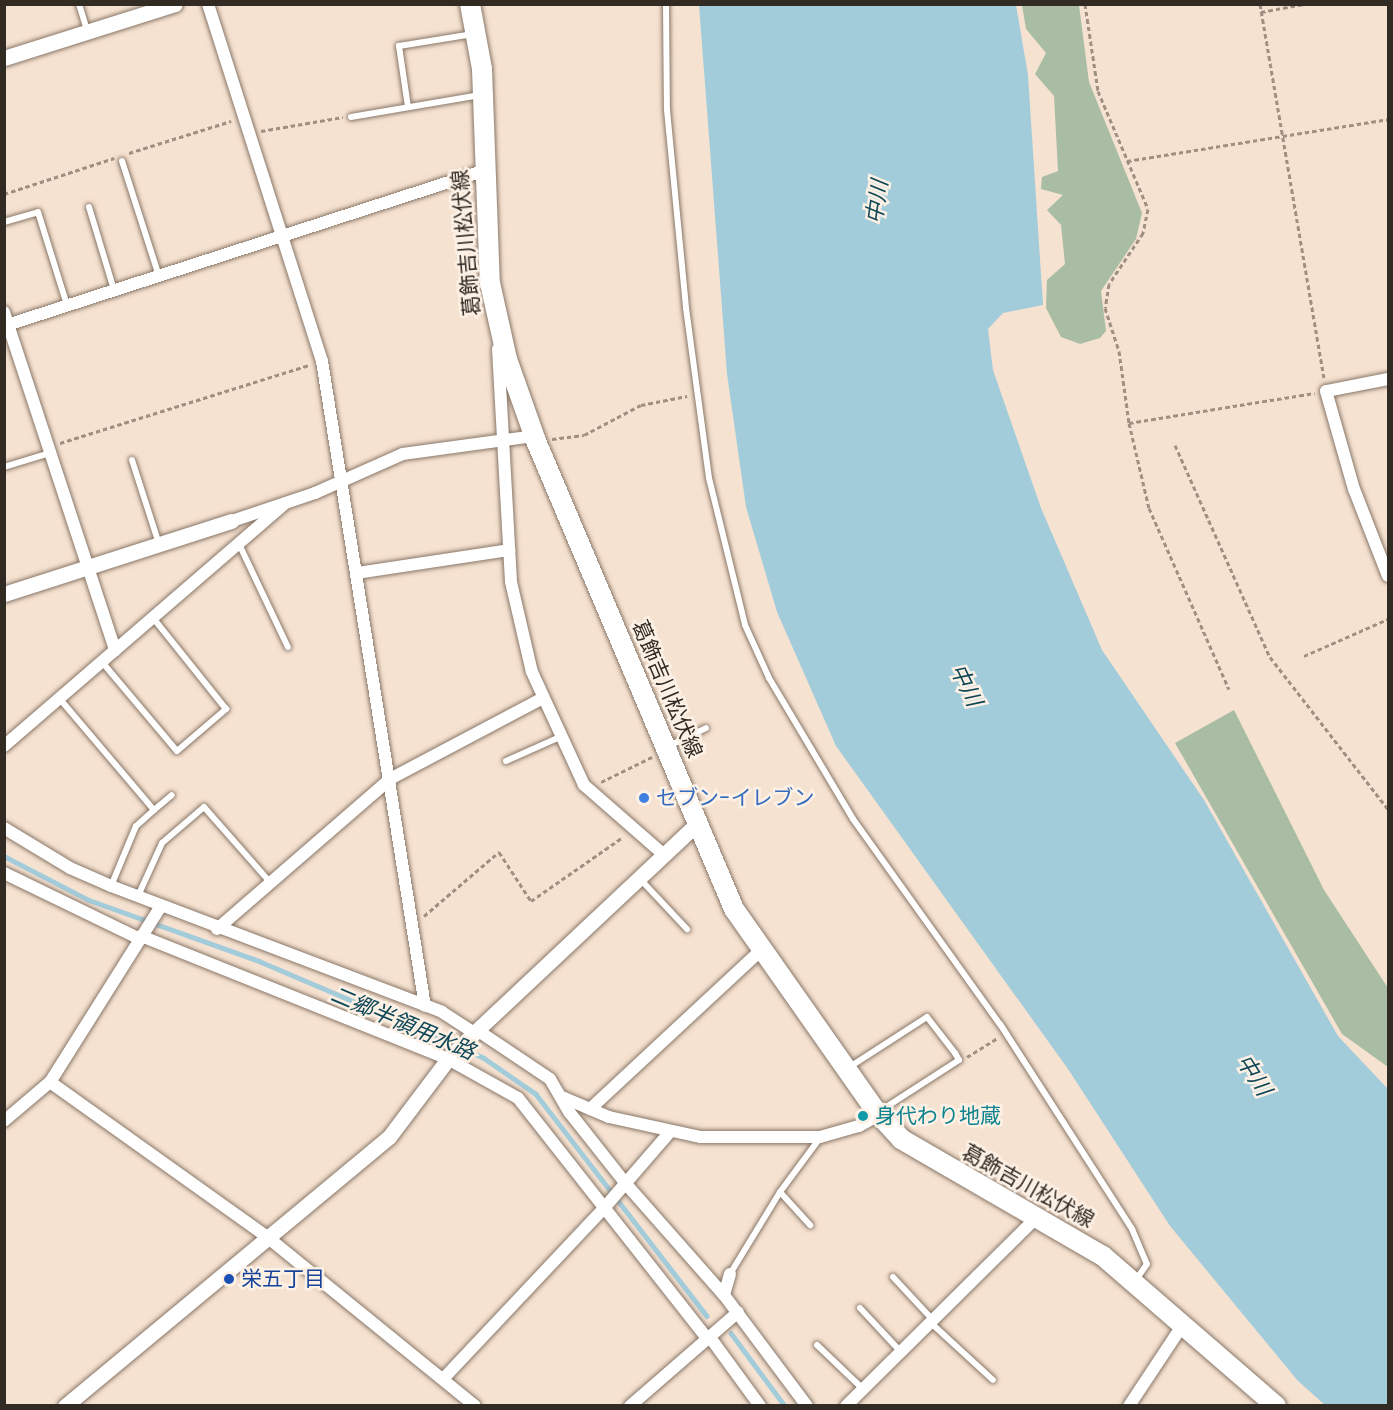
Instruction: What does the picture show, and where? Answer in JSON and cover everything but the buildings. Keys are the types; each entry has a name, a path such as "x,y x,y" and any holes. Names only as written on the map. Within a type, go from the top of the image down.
{"main road":[{"name":"葛飾吉川松伏線","path":"470,4 483,94 486,245 496,321 536,439 734,909 760,951 878,1114 916,1150 1037,1217 1135,1281 1276,1406"}],"street":[{"path":"5,57 175,4"},
{"path":"208,4 322,361 425,1006"},
{"path":"7,325 483,171"},
{"path":"4,312 115,650"},
{"path":"496,321 511,582 532,672 560,737 588,789 662,854"},
{"path":"1389,379 1326,391 1354,489 1389,576"},
{"path":"4,594 284,504 342,482 403,454 536,439"},
{"path":"4,746 284,504"},
{"path":"357,573 509,550"},
{"path":"217,929 390,778 543,698"},
{"path":"65,1406 266,1236 389,1137 448,1059 662,854 698,823"},
{"path":"4,828 70,868 111,886 217,929 310,959 459,1021 540,1070 562,1097 570,1113 626,1184 738,1312 807,1406"},
{"path":"4,873 141,936 448,1059 524,1102 760,1406"},
{"path":"4,1121 50,1082 161,906"},
{"path":"590,1109 760,951"},
{"path":"50,1082 266,1236 443,1379 467,1403"},
{"path":"562,1097 590,1109 669,1133 701,1137 820,1137 878,1114"},
{"path":"443,1379 605,1207 669,1133"},
{"path":"846,1406 1037,1217"},
{"path":"724,1295 730,1274"},
{"path":"630,1406 738,1312"},
{"path":"1129,1406 1184,1323"}],"lane":[{"path":"79,4 88,32"},
{"path":"666,4 667,110 673,197 708,478 737,599 760,658 853,819 1006,1032 1132,1229 1147,1264 1135,1281"},
{"path":"408,107 399,46 476,33"},
{"path":"351,117 483,94"},
{"path":"122,161 159,276"},
{"path":"88,207 114,290"},
{"path":"4,222 38,212 67,305"},
{"path":"4,467 50,449"},
{"path":"132,460 159,544"},
{"path":"239,544 288,647"},
{"path":"102,662 177,750 226,710 153,618"},
{"path":"59,698 154,810"},
{"path":"666,748 706,728"},
{"path":"506,760 560,737"},
{"path":"111,886 136,826 172,795"},
{"path":"138,896 162,843 204,807 271,882"},
{"path":"638,877 687,929"},
{"path":"847,1069 927,1017 959,1060 878,1114"},
{"path":"730,1274 780,1192 820,1137"},
{"path":"780,1192 810,1226"},
{"path":"893,1277 932,1322 993,1380"},
{"path":"860,1308 901,1352"},
{"path":"817,1345 863,1389"}],"path":[{"path":"1085,4 1098,91 1126,162 1148,209 1143,233 1109,284 1106,308 1119,351 1129,423 1149,508 1229,689"},
{"path":"1129,423 1326,391 1260,4"},
{"path":"1261,12 1304,4"},
{"path":"249,132 351,117"},
{"path":"1126,162 1389,119"},
{"path":"50,449 316,363"},
{"path":"536,439 584,435 641,405 698,394"},
{"path":"1175,445 1270,657 1389,809"},
{"path":"1304,656 1389,619"},
{"path":"588,789 666,748"},
{"path":"412,921 419,920 499,852 531,900 635,830"},
{"path":"959,1060 1006,1032"}],"green space":[{"path":"1022,5 1079,5 1089,82 1142,213 1136,239 1101,291 1106,331 1100,338 1080,344 1061,337 1046,308 1047,280 1065,264 1061,225 1047,210 1063,195 1041,189 1042,177 1058,171 1054,96 1035,74 1046,53 1026,29"},
{"path":"1234,710 1324,890 1388,988 1388,1067 1342,1034 1175,743"}],"water":[{"name":"中川","path":"699,5 1016,5 1028,75 1043,305 1003,313 988,329 993,370 1041,508 1102,650 1204,800 1338,1036 1388,1089 1388,1405 1325,1405 1298,1381 1170,1226 1068,1069 836,746 777,612 746,507 727,374"}],"waterway":[{"name":"二郷半領用水路","path":"4,856 89,900 259,961 456,1045"},
{"name":"二郷半領用水路","path":"464,1049 484,1058 536,1094 707,1316"},
{"name":"二郷半領用水路","path":"731,1333 785,1406"}],"place":[{"name":"セブン-イレブン","path":"644,798"},
{"name":"身代わり地蔵","path":"863,1116"},
{"name":"栄五丁目","path":"229,1279"}]}
